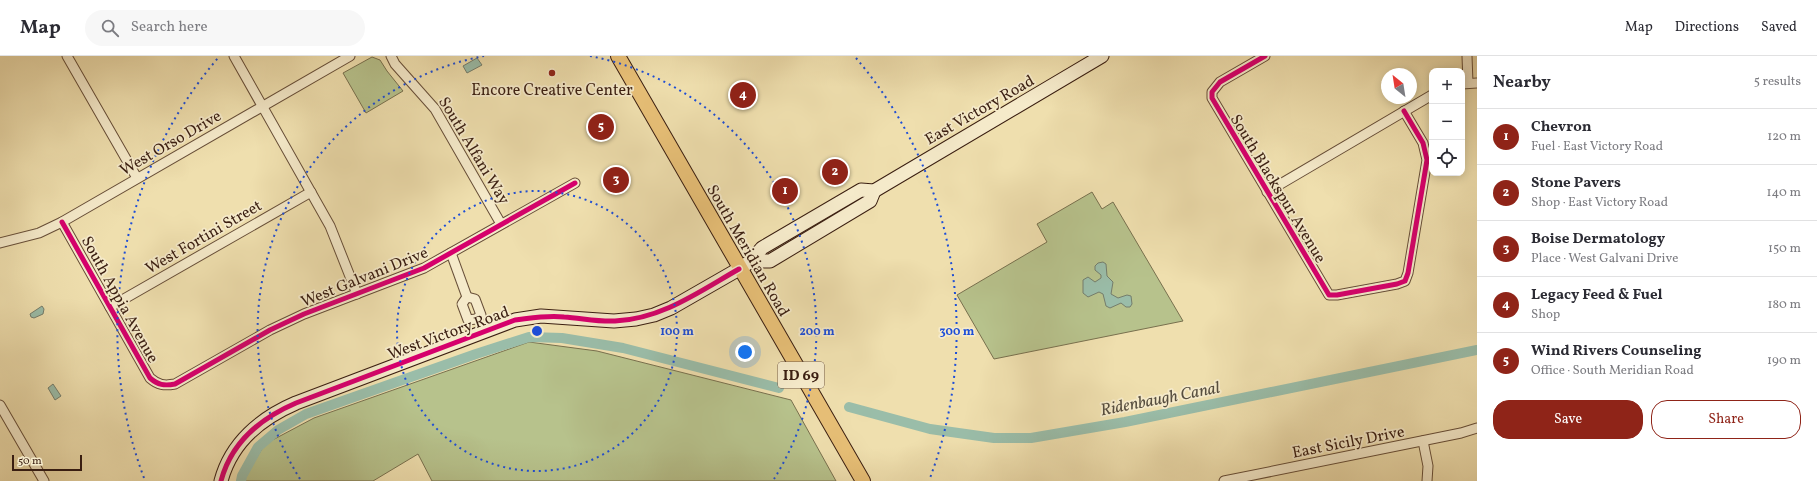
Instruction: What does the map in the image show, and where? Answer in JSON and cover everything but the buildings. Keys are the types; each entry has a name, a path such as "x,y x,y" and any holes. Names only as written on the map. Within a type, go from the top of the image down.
{"main road":[{"name":"South Meridian Road","path":"618,56 745,265 863,481"},
{"name":"East Victory Road","path":"745,265 770,261 870,201 874,190 1102,56"},
{"name":"West Victory Road","path":"221,481 224,467 243,439 274,412 515,320 541,316 614,321 636,320 654,315 671,308 745,265"}],"street":[{"path":"68,56 137,178"},
{"path":"234,56 330,226 357,294"},
{"name":"West Orso Drive","path":"0,241 39,233 62,222 350,56"},
{"name":"South Alfani Way","path":"391,56 395,64 435,109 501,224"},
{"name":"South Blackspur Avenue","path":"1265,56 1220,82 1212,92 1214,104 1329,295 1337,295 1397,284 1405,281 1408,273 1427,160 1423,143 1404,111"},
{"path":"1467,56 1469,83"},
{"path":"1267,192 1429,97"},
{"name":"West Galvani Drive","path":"161,385 175,384 270,330 304,314 424,268 575,182"},
{"name":"West Fortini Street","path":"110,307 311,192"},
{"name":"South Appia Avenue","path":"62,222 150,378 161,385"},
{"path":"451,253 467,297"},
{"path":"467,297 475,299 481,315 476,319 468,320 462,304 467,297"},
{"path":"476,319 481,332"},
{"path":"0,405 44,481"},
{"name":"East Sicily Drive","path":"1224,481 1423,441 1477,428"},
{"path":"1423,441 1428,466 1427,481"}],"green space":[{"path":"372,57 380,60 403,91 366,113 343,73"},
{"path":"1092,192 1102,209 1113,202 1183,321 994,359 957,295 1047,242 1037,224"},
{"path":"529,342 597,351 791,400 836,481 432,481 418,454 373,481 242,481 265,444 314,418"}],"shaded area":[{"path":"477,58 482,65 467,73 463,66"},
{"path":"1103,262 1106,264 1107,276 1113,282 1111,294 1118,298 1127,295 1131,296 1132,304 1130,307 1126,307 1121,303 1110,308 1106,306 1103,294 1099,292 1088,297 1083,293 1083,280 1088,277 1095,282 1101,278 1101,275 1095,270 1095,266 1098,263"},
{"path":"42,306 44,309 43,314 34,318 31,317 30,314"},
{"path":"53,384 61,396 55,400 48,388"}],"waterway":[{"name":"Ridenbaugh Canal","path":"241,481 242,476 258,447 278,430 306,414 476,354 529,337 562,338 623,348 779,388"},
{"name":"Ridenbaugh Canal","path":"849,407 930,429 994,438 1031,438 1125,422 1477,350"}],"cycle path":[{"path":"1265,56 1220,82 1212,92 1212,98 1329,295 1337,295 1397,284 1405,281 1408,273 1427,160 1423,143 1404,111"},
{"path":"62,222 150,378 159,384 168,385 175,384 270,330 304,314 424,268 575,183"},
{"path":"221,481 232,455 249,433 271,416 296,403 515,320 552,316 615,321 649,315 695,295 739,269"}],"place":[{"name":"Encore Creative Center","path":"552,73"},
{"name":"Legacy Feed & Fuel","path":"743,95"},
{"name":"Wind Rivers Counseling","path":"601,127"},
{"name":"Stone Pavers","path":"835,172"},
{"name":"Boise Dermatology","path":"616,180"},
{"name":"Chevron","path":"785,191"}]}
